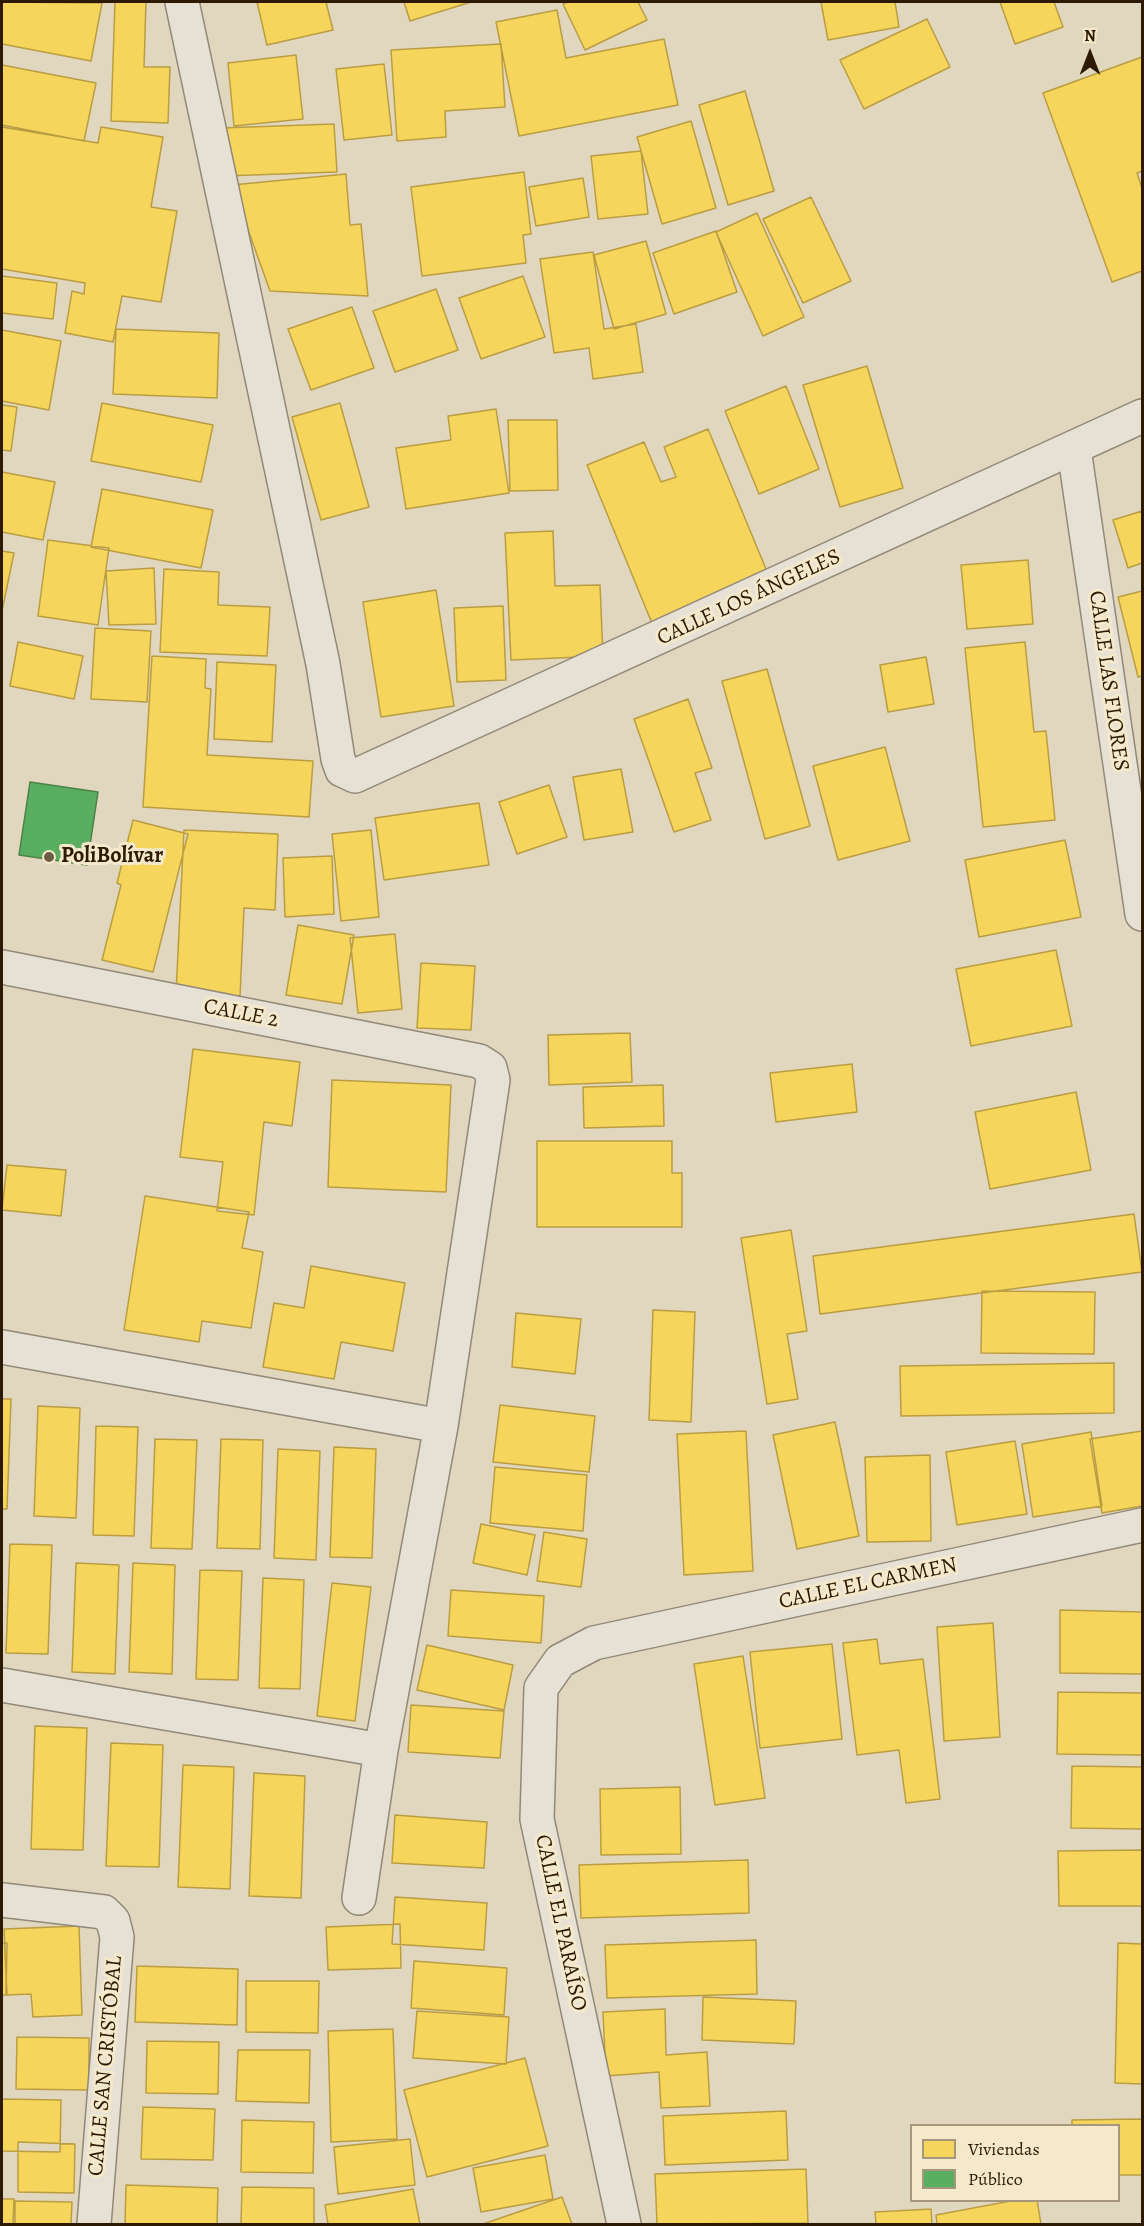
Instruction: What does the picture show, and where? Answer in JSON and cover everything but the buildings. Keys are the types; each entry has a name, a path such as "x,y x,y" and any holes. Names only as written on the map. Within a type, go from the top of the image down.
{"street":[{"name":"CALLE LOS ÁNGELES","path":"182,2 323,664 338,759 342,770 355,776 1143,416"},
{"name":"CALLE LAS FLORES","path":"1074,449 1143,914"},
{"name":"CALLE 2","path":"2,967 479,1061 490,1068 493,1080 441,1426"},
{"path":"2,1347 441,1426 381,1750 359,1898"},
{"name":"CALLE EL CARMEN","path":"594,1643 1143,1525"},
{"name":"CALLE EL PARAÍSO","path":"594,1643 560,1661 542,1688 537,1819 624,2224"},
{"path":"2,1685 381,1750"},
{"name":"CALLE SAN CRISTÓBAL","path":"2,1900 104,1912 114,1921 117,1937 94,2224"}],"place":[{"name":"PoliBolívar","path":"49,857"}]}
